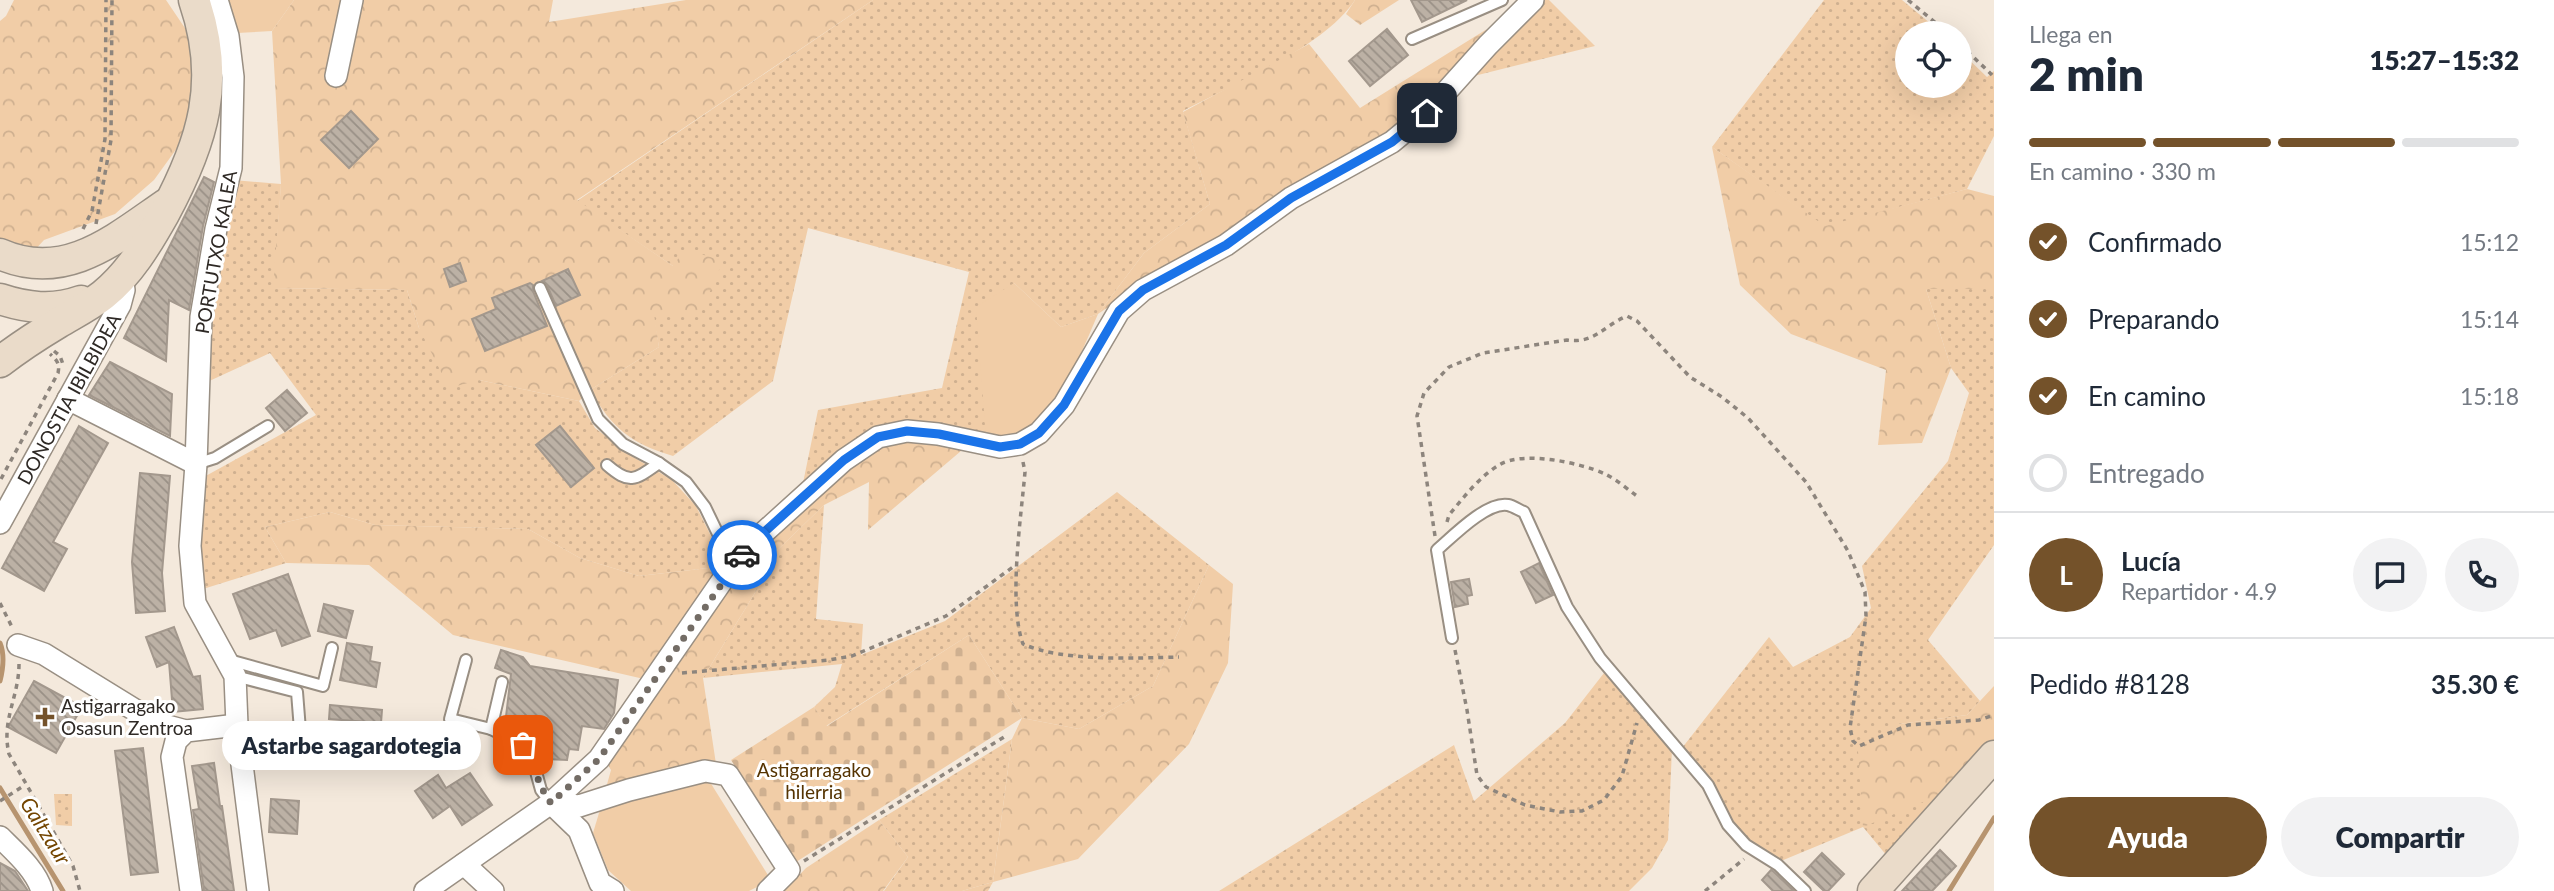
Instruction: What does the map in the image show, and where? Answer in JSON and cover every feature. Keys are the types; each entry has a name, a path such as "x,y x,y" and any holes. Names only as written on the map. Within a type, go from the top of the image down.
{"main road":[{"name":"DONOSTIA IBILBIDEA","path":"119,280 139,256 172,199 198,140 207,105 207,51 194,0"},
{"path":"0,254 35,264 67,261 107,243 172,199"},
{"path":"0,299 32,307 59,307 85,299 119,280"},
{"path":"0,362 86,307 119,280"},
{"path":"1873,891 1994,756"}],"street":[{"name":"PORTUTXO KALEA","path":"217,0 228,36 233,77 231,169 216,229 201,317 190,546 195,603 231,668"},
{"path":"336,76 352,0"},
{"path":"425,891 551,803 599,759 733,565 751,544 844,460 878,437 907,431 939,434 1000,447 1020,444 1039,433 1064,405 1119,311 1143,290 1226,245 1291,198 1392,142 1427,113 1521,4"},
{"name":"DONOSTIA IBILBIDEA","path":"0,523 122,300 119,280"},
{"path":"68,399 196,464"},
{"path":"18,645 44,654 156,723 186,731 236,724"},
{"path":"231,668 258,891"},
{"path":"186,731 176,741 172,757 191,891"},
{"path":"551,803 579,806 705,771 728,775 789,870 768,891"},
{"path":"551,803 579,830 600,883 613,891"},
{"path":"0,837 39,882 42,891"},
{"path":"464,864 493,891"}],"lane":[{"path":"1412,39 1502,0"},
{"path":"540,288 598,419 623,444 659,463 686,482 705,508 733,565"},
{"path":"196,464 215,458 268,426"},
{"path":"607,464 620,476 630,480 641,476 659,463"},
{"path":"1452,638 1437,550 1463,527 1494,506 1507,505 1524,512 1567,607 1600,658 1707,785 1728,825 1746,845 1778,865 1805,891"},
{"path":"231,668 323,686 332,648"},
{"path":"466,660 450,719 491,729 523,745 533,761 541,790 551,803"},
{"path":"231,668 297,692 300,730"},
{"path":"491,729 502,682"}],"path":[{"path":"1908,0 1933,21"},
{"path":"1972,56 1992,75"},
{"path":"1437,550 1417,416 1423,393 1449,367 1483,353 1567,340 1580,342 1595,337 1614,321 1627,316 1637,321 1689,377 1722,397 1748,418 1806,482 1848,551 1865,592 1866,616 1850,728 1853,741 1859,746 1908,725 1979,720 1994,715"},
{"path":"1020,444 1025,472 1017,564 1017,629 1023,644 1038,650 1121,659 1179,657"},
{"path":"1437,550 1449,515 1481,478 1501,463 1524,458 1570,463 1606,475 1637,496"},
{"path":"656,678 685,672 852,656 946,616 1017,564"},
{"path":"0,603 11,622 18,645 16,692 6,724 9,754 73,866 80,891"},
{"path":"1452,638 1477,775 1486,787 1525,805 1560,812 1582,811 1604,800 1622,776 1637,721 1649,714"},
{"path":"789,870 1004,737"},
{"path":"0,801 26,785"},
{"path":"1705,891 1755,851"}],"green space":[{"path":"14,0 166,0 193,40 194,101 180,144 154,180 115,214 44,240 33,252 0,239 0,21 6,16"},
{"path":"225,0 294,0 272,31 237,33"},
{"path":"294,0 553,0 549,22 686,0 873,0 577,200 673,266 685,249 723,261 699,317 654,314 659,347 590,390 579,401 479,380 449,388 419,328 407,290 273,288 281,184 272,31"},
{"path":"873,0 1355,0 1341,17 1300,49 1183,111 1210,204 1144,253 1098,314 1061,327 1014,283 986,439 847,446 803,483 818,410 942,388 969,272 808,228 773,381 673,456 645,446 615,425 590,390 659,347 653,314 673,266 577,201"},
{"path":"1355,0 1399,0 1360,25 1346,14"},
{"path":"1543,0 1549,0 1595,46 1470,77"},
{"path":"1824,0 1902,0 1927,21 1895,21 1895,98 1972,98 1972,63 1987,77 1994,71 1994,136 1967,189 1825,227 1712,147"},
{"path":"1487,29 1422,107 1385,138 1143,283 1098,314 1144,253 1210,204 1183,112 1309,44 1360,108"},
{"path":"1712,147 1825,226 1967,189 1994,196 1994,289 1926,289 1951,368 1922,443 1878,445 1886,370 1791,334 1740,285"},
{"path":"233,180 281,184 274,288 407,290 419,328 479,380 579,401 595,428 630,455 672,480 696,506 726,566 639,576 580,558 528,529 375,525 330,512 265,527 286,563 203,589 200,525 202,478 316,415 270,353 205,383 209,289"},
{"path":"1014,283 1061,327 1098,314 1066,384 1044,418 1032,430 1019,437 986,439 976,307"},
{"path":"1926,289 1994,289 1994,545 1928,640 1980,701 1967,715 1899,724 1947,792 1887,856 1863,827 1781,861 1749,839 1735,825 1710,779 1682,748 1769,637 1793,667 1850,637 1871,608 1862,566 1948,461 1969,393 1951,368"},
{"path":"907,436 940,441 961,451 868,530 869,482 824,505 763,564 764,578 703,678 716,764 606,788 611,770 605,760 756,545 880,442"},
{"path":"1117,492 1209,565 1153,686 1079,729 1022,718 969,635 826,726 814,707 835,687 842,664 703,678 764,578 763,564 824,505 816,619 863,624 861,655 945,621"},
{"path":"330,512 375,525 528,529 580,558 639,576 726,566 644,679 453,635 369,565 286,563 265,527"},
{"path":"1209,565 1233,584 1228,663 1189,744 1078,859 993,882 1012,739 1022,718 1079,729 1153,686"},
{"name":"Astigarragako hilerria","path":"969,635 1022,718 796,862 731,760 814,707 827,726"},
{"path":"1604,673 1672,749 1668,840 1652,868 1629,891 1219,891 1454,745 1474,801 1565,723"},
{"path":"1994,686 1994,741 1947,792 1863,827 1858,751 1899,724 1967,715"},
{"path":"1012,739 993,882 962,891 884,891 908,857 879,820"},
{"path":"705,774 771,880 749,891 631,891 608,870 593,833 602,803"},
{"path":"54,794 72,794 72,826 56,825"},
{"path":"879,820 908,857 883,891 784,891 806,868"},
{"path":"993,882 988,891 962,891"}],"building":[{"path":"1411,0 1467,0 1422,22"},
{"path":"1387,29 1408,55 1370,86 1349,61"},
{"path":"351,111 378,139 349,168 321,140"},
{"path":"204,177 214,182 203,226 189,310 169,300 166,361 124,338"},
{"path":"460,263 466,281 450,287 444,269"},
{"path":"568,269 580,295 556,306 547,285 542,281"},
{"path":"530,283 547,326 485,351 472,319 496,309 492,298"},
{"path":"110,362 172,394 170,436 89,395"},
{"path":"287,390 307,413 285,431 266,408"},
{"path":"79,426 108,443 53,542 67,549 44,591 2,568"},
{"path":"560,426 594,468 571,487 536,445"},
{"path":"140,473 170,476 162,573 165,611 136,613 132,562"},
{"path":"1539,563 1553,595 1536,603 1521,572"},
{"path":"288,574 310,636 282,646 276,630 250,639 233,594"},
{"path":"1469,579 1472,595 1467,596 1468,604 1455,607 1451,582"},
{"path":"324,604 353,611 346,638 318,631"},
{"path":"174,627 193,677 200,676 203,709 173,712 169,662 157,667 146,637"},
{"path":"347,643 372,647 370,661 380,663 376,687 340,680"},
{"path":"501,650 523,657 530,666 618,680 614,713 604,729 582,726 578,750 569,749 567,760 546,759 546,750 534,748 532,745 532,735 505,725 511,674 495,668"},
{"name":"Astigarragako Osasun Zentroa","path":"34,681 82,707 56,753 8,727"},
{"path":"330,705 382,710 381,723 329,719"},
{"path":"275,736 311,737 310,767 275,767"},
{"path":"143,748 158,872 131,875 115,751"},
{"path":"214,763 234,891 204,891 193,810 199,809 192,766"},
{"path":"470,773 492,805 462,825 450,806 433,818 415,791 438,775 446,788"},
{"path":"271,799 299,801 297,834 269,832"},
{"path":"1940,850 1956,866 1932,891 1902,891"},
{"path":"1822,853 1844,874 1828,891 1824,891 1804,872"},
{"path":"0,863 15,871 28,891 0,891"},
{"path":"1771,870 1794,891 1773,891 1762,880"}],"waterway":[{"name":"Galtzaur","path":"0,643 3,652 0,681"},
{"name":"Galtzaur","path":"0,788 63,891"},
{"name":"Galtzaur","path":"1949,891 1994,818"}],"way so far":[{"path":"523,745 533,761 541,790 551,803 599,759 742,555"}],"place":[{"name":"Astigarragako Osasun Zentroa","path":"45,717"},
{"name":"Astarbe sagardotegia","path":"523,745"}],"route":[{"path":"742,555 844,460 878,437 907,431 939,434 1000,447 1020,444 1039,433 1064,405 1119,311 1143,290 1226,245 1291,198 1392,142 1427,113"}]}
